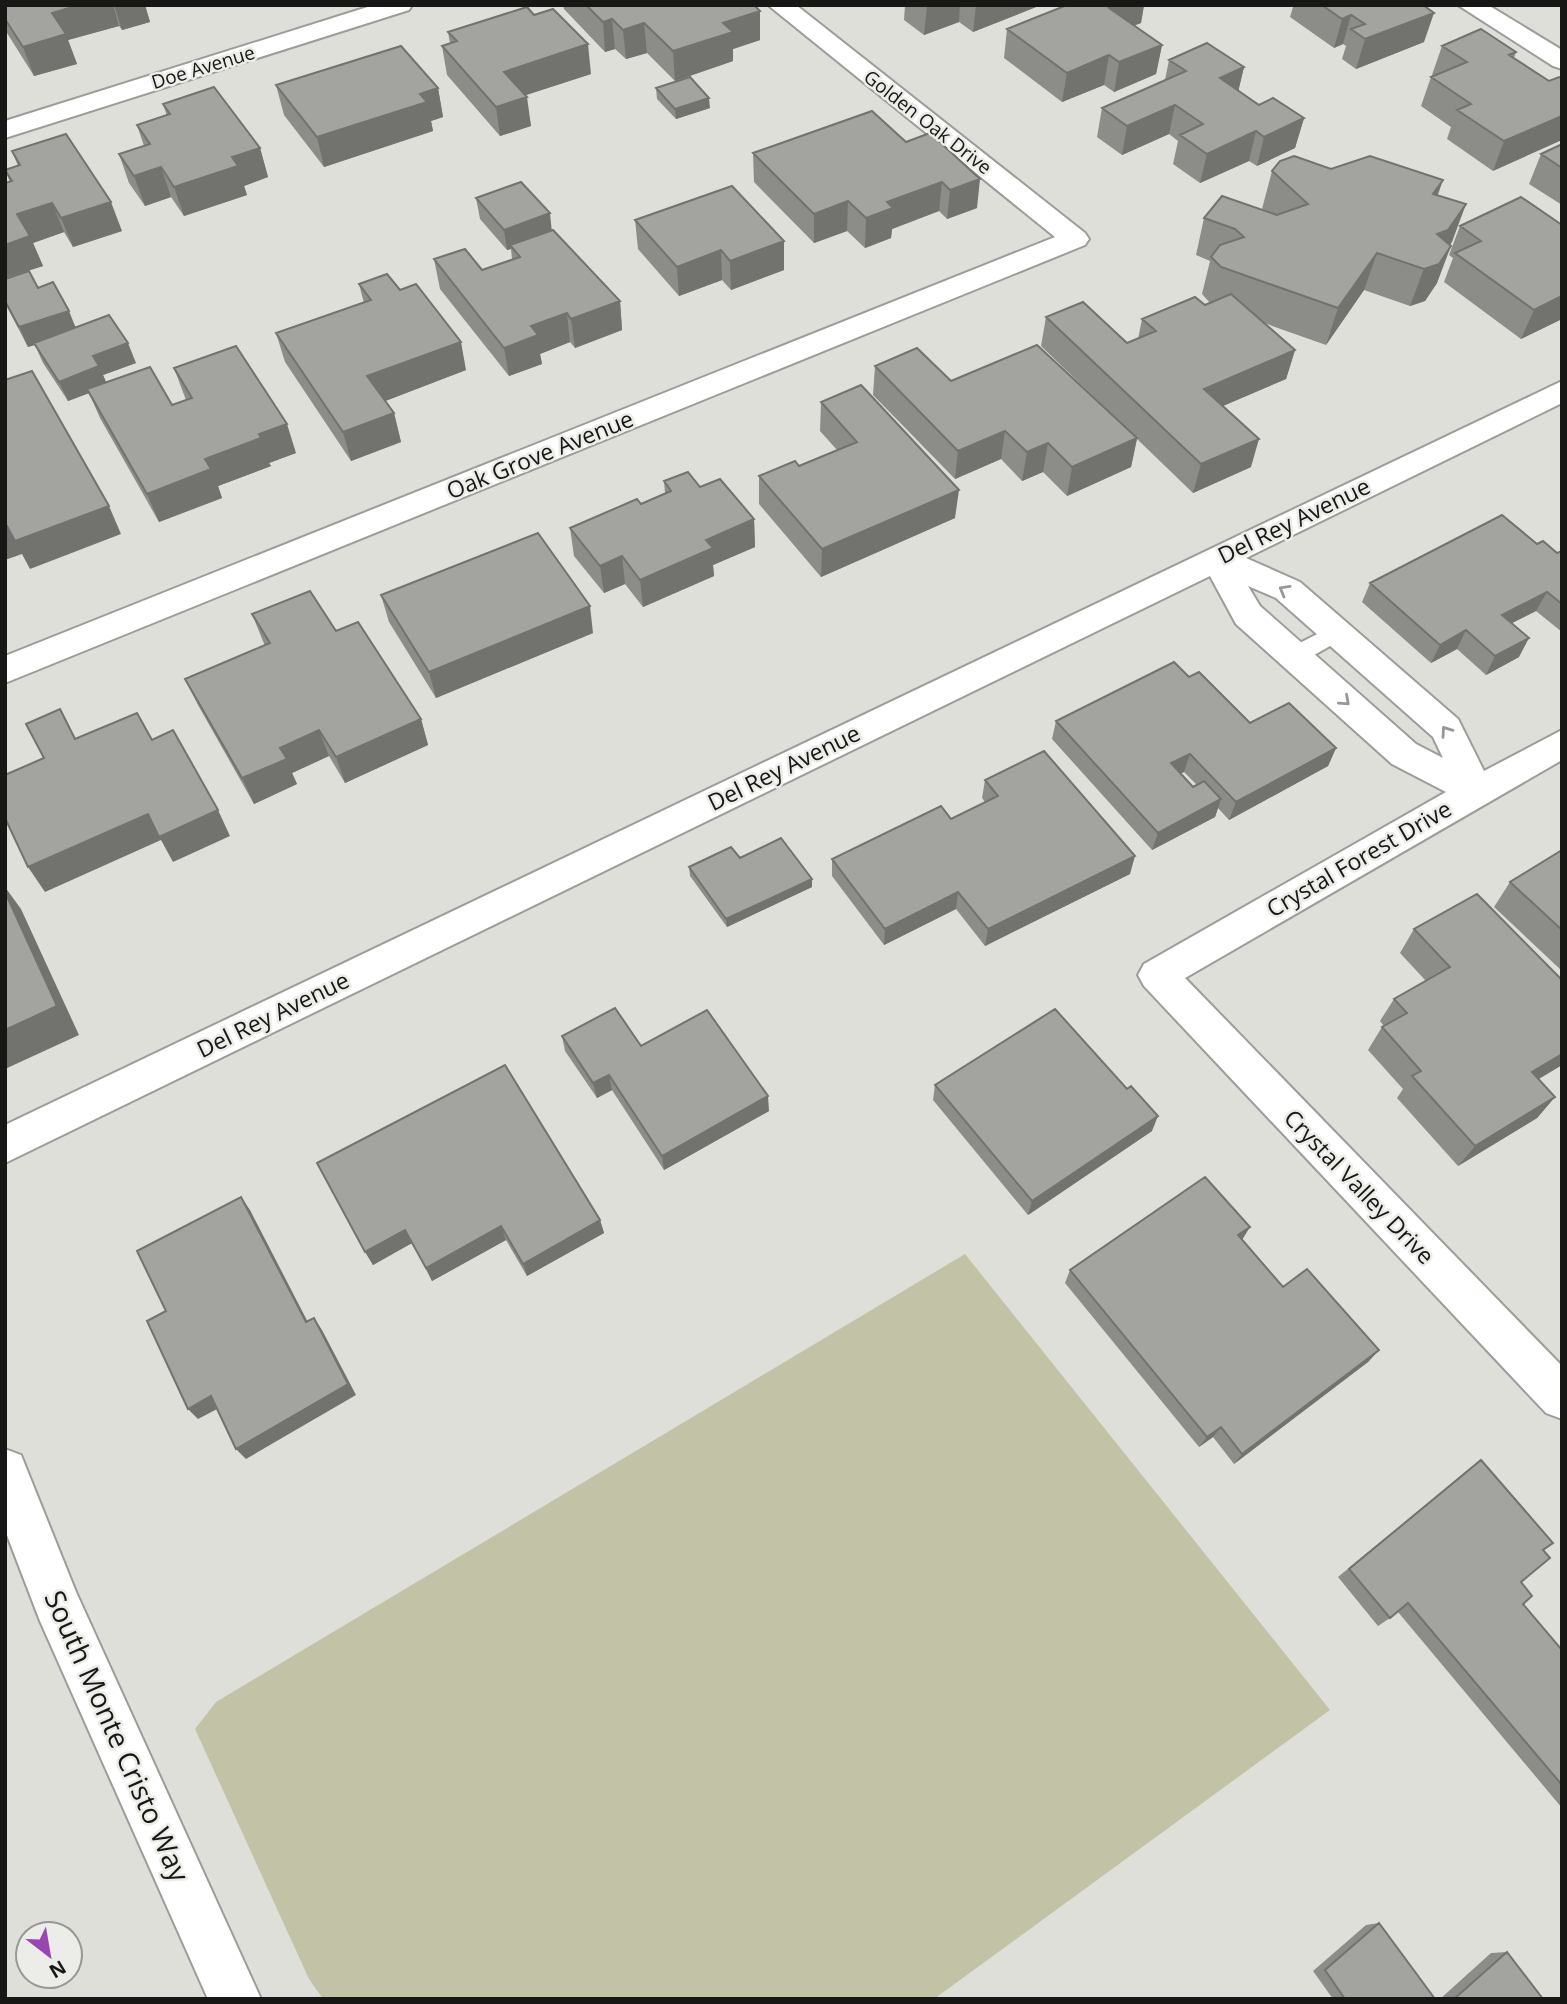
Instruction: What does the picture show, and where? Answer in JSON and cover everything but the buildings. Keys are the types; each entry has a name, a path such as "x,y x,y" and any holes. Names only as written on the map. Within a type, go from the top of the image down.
{"street":[{"name":"Doe Avenue","path":"5,130 400,5"},
{"name":"Golden Oak Drive","path":"780,5 1075,239"},
{"path":"1470,5 1562,61"},
{"name":"Oak Grove Avenue","path":"5,670 1075,239"},
{"name":"Del Rey Avenue","path":"5,1145 1562,391"},
{"path":"1216,558 1288,590 1446,728 1477,792"},
{"path":"1216,558 1248,615 1404,754 1477,792"},
{"name":"Crystal Forest Drive","path":"1157,975 1562,743"},
{"name":"Crystal Valley Drive","path":"1157,975 1562,1398"},
{"name":"South Monte Cristo Way","path":"5,1471 57,1604 235,1999"}],"lane":[{"path":"1294,656 1337,632"}],"green space":[{"path":"965,1254 1330,1710 934,1999 323,1999 309,1979 195,1729 216,1702"}]}
